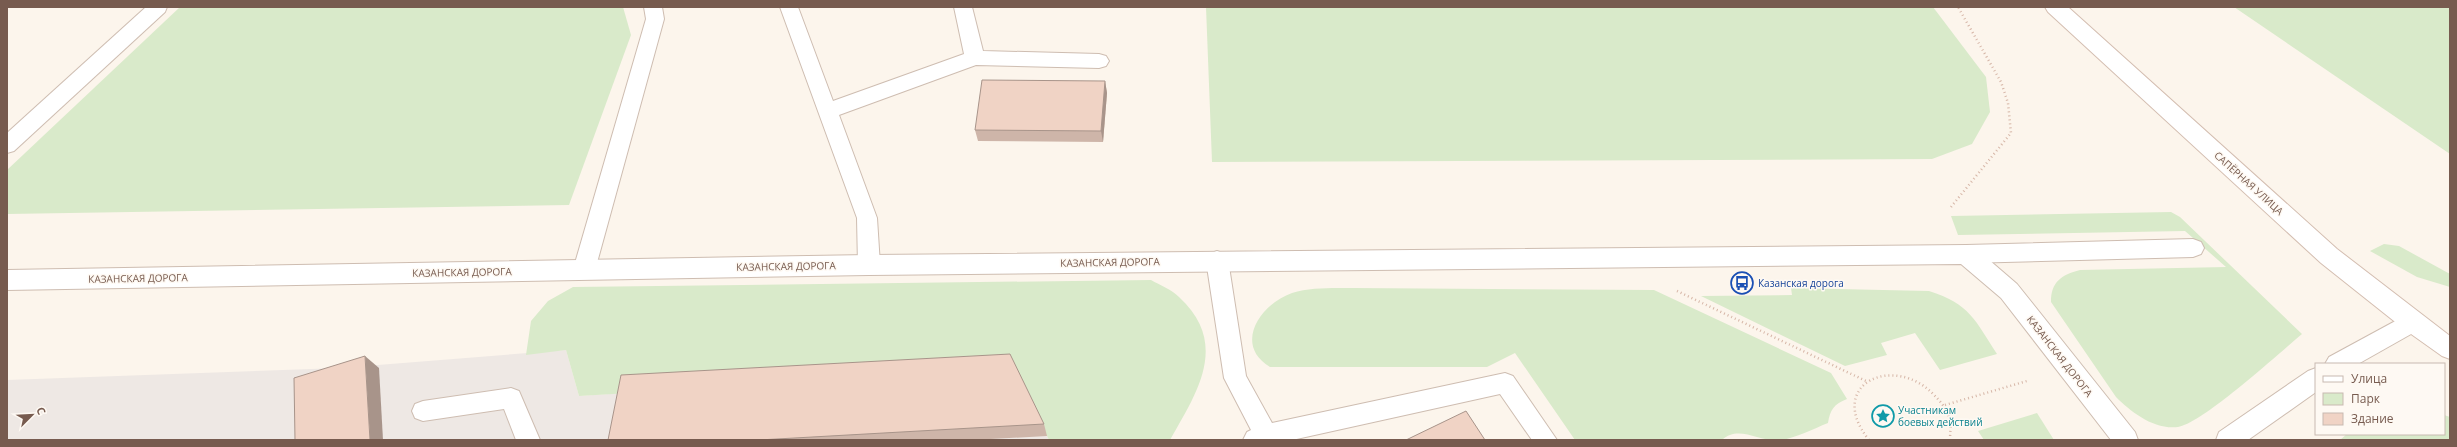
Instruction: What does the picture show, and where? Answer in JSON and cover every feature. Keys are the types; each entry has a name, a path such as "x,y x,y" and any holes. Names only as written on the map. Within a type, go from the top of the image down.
{"street":[{"name":"САПЁРНАЯ УЛИЦА","path":"2055,7 2329,256 2412,322 2450,349"},
{"name":"КАЗАНСКАЯ ДОРОГА","path":"7,280 1217,260 1966,254 2009,291 2126,440"},
{"path":"2339,363 2412,322"},
{"path":"2228,440 2315,380"}],"lane":[{"path":"7,144 158,7"},
{"path":"584,270 655,19 653,7"},
{"path":"789,7 867,218 868,265"},
{"path":"964,7 975,58"},
{"path":"827,111 975,58 1099,61"},
{"path":"1966,254 2193,248"},
{"path":"1217,260 1235,378 1263,438 1505,383 1545,440"},
{"path":"423,411 511,398 528,440"}],"path":[{"path":"1951,207 2011,133 2010,115 2006,93 1967,26 1958,7"},
{"path":"1677,291 1866,381"},
{"path":"1869,440 1861,430 1854,416 1854,402 1857,390 1866,381 1878,376 1892,374 1907,376 1922,383 1935,393 1945,405 1951,418 1952,431 1950,440"},
{"path":"1945,405 2027,381"}],"shaded area":[{"path":"566,350 579,396 1014,367 1049,440 7,440 7,380 340,368"}],"green space":[{"path":"180,7 623,7 631,35 569,205 7,214 7,170"},
{"path":"1206,7 1933,7 1986,77 1990,112 1972,144 1932,159 1212,162"},
{"path":"2234,7 2450,7 2450,154"},
{"path":"2171,212 2180,217 2302,334 2205,414 2190,423 2178,427 2160,426 2152,423 2136,414 2116,397 2051,302 2051,295 2058,280 2067,274 2080,270 2226,267 2185,231 1958,235 1951,216"},
{"path":"2384,244 2399,246 2450,274 2450,287 2417,277 2370,251"},
{"path":"1151,280 1176,294 1194,315 1203,332 1206,350 1204,368 1198,386 1170,440 1049,440 1047,436 630,393 579,396 566,350 526,355 531,321 548,301 573,287"},
{"path":"1322,288 1654,290 1831,373 1847,399 1833,408 1828,423 1799,435 1781,440 1735,434 1722,440 1575,440 1515,353 1487,367 1270,367 1259,358 1253,348 1252,337 1255,326 1261,315 1280,298 1299,291"},
{"path":"1791,288 1929,291 1943,296 1963,308 1977,323 1997,354 1940,370 1915,333 1881,343 1887,355 1845,366 1701,296 1792,295"},
{"path":"2037,413 2054,440 1984,440 1978,431"},
{"path":"2445,415 2450,417 2450,440 2340,440 2346,435 2445,435"}],"building":[{"path":"982,80 1105,81 1101,131 975,130"},
{"path":"1010,354 1044,424 759,440 608,440 621,375"},
{"path":"365,356 370,440 295,440 294,378"},
{"path":"1466,411 1485,440 1406,440"}],"place":[{"name":"Казанская дорога","path":"1742,283"},
{"name":"Участникам боевых действий","path":"1883,416"}]}
